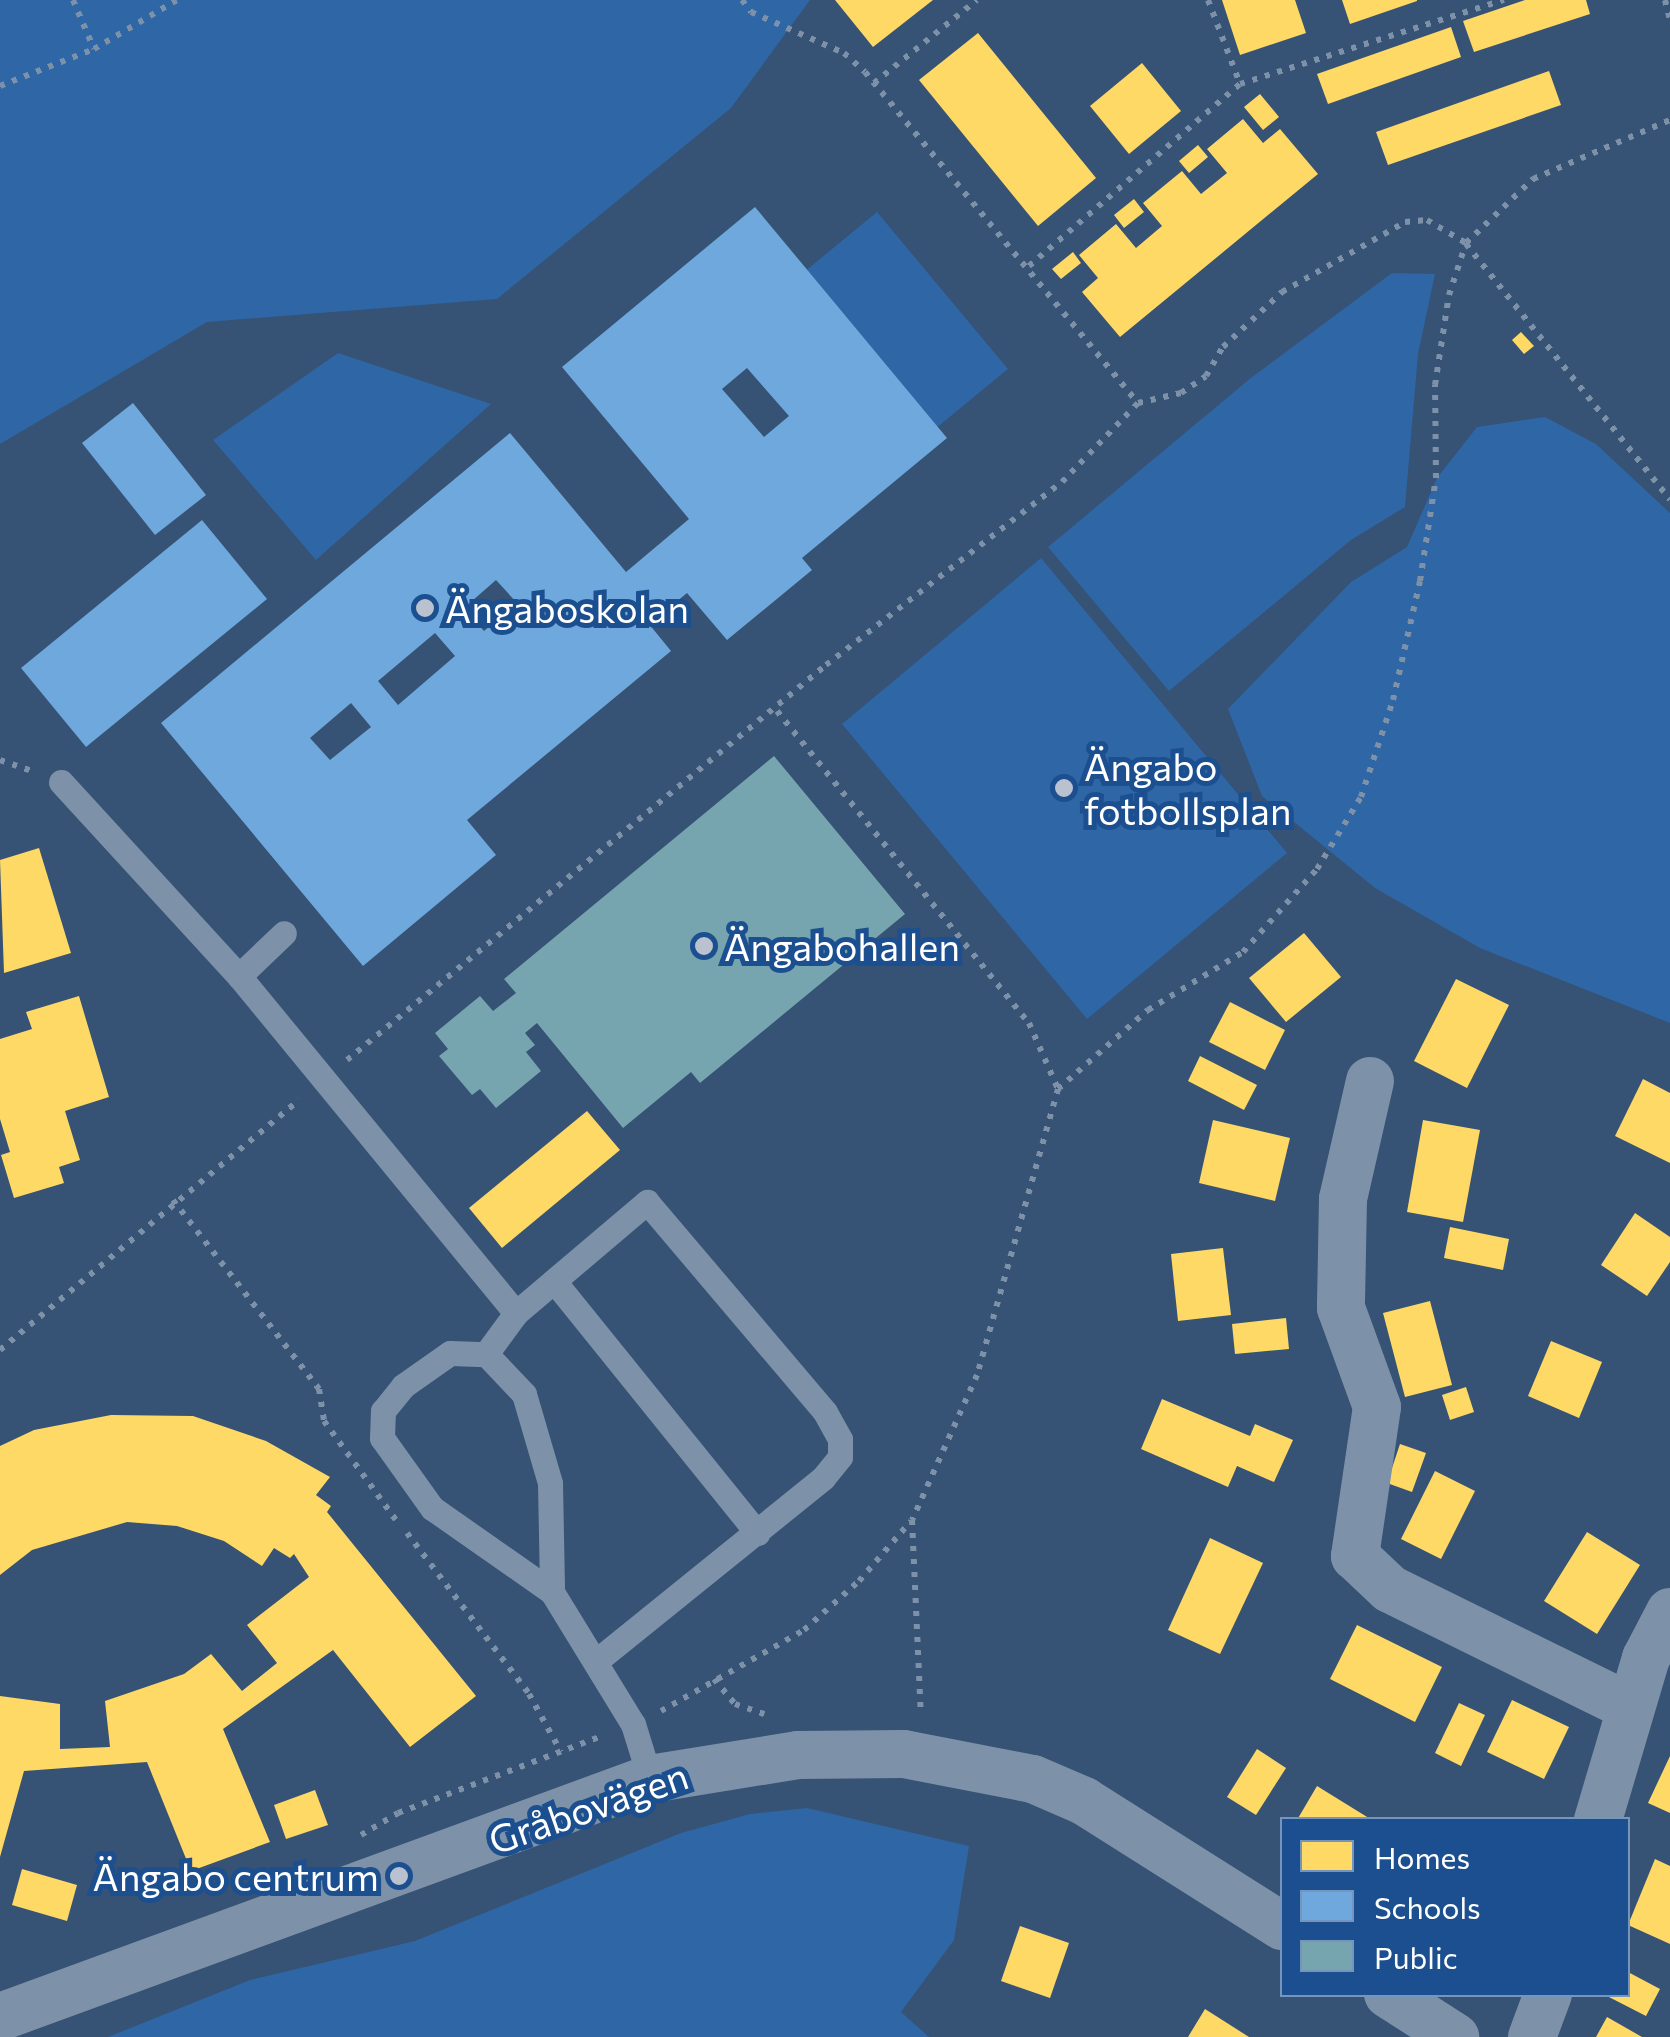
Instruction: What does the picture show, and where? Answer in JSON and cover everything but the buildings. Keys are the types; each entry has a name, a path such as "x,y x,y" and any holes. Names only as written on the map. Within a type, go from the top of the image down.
{"street":[{"path":"1370,1082 1344,1200 1341,1308 1377,1407 1355,1556 1390,1589 1630,1707"},
{"path":"1599,1817 1630,1707 1670,1612"},
{"name":"Gråbovägen","path":"0,2017 650,1779 798,1755 904,1754 980,1766 1084,1801 1280,1925"},
{"path":"1393,1997 1455,2037"},
{"path":"1532,2037 1547,1997"}],"lane":[{"path":"61,782 239,976 516,1313"},
{"path":"239,976 284,933"},
{"path":"486,1354 516,1313 648,1202 824,1412 840,1439 840,1457 757,1533 598,1659"},
{"path":"554,1281 757,1533"},
{"path":"552,1592 550,1483 524,1394 486,1354 450,1353 403,1386 383,1411 382,1438 432,1508 552,1592 598,1659 633,1724 650,1779"}],"path":[{"path":"73,0 94,49"},
{"path":"0,86 94,49 177,0"},
{"path":"742,0 751,12 844,54 874,82 1029,266 1138,404"},
{"path":"874,82 978,0"},
{"path":"1208,0 1240,84"},
{"path":"1029,266 1240,84 1504,0"},
{"path":"1665,0 1670,20"},
{"path":"352,1840 398,1813 633,1724 804,1630 859,1582 912,1520 977,1375 1058,1089 1148,1010 1243,952 1317,869 1361,797 1393,700 1420,582 1436,478 1435,386 1449,295 1466,243 1534,179 1670,120"},
{"path":"0,1350 325,1078 777,711 826,665 1062,482 1138,404 1181,393 1206,376 1223,347 1282,292 1391,227 1428,220 1466,243 1670,500"},
{"path":"777,711 1030,1022 1058,1089"},
{"path":"912,1520 922,1721"}],"shaded area":[{"path":"0,0 810,0 731,108 497,299 207,322 0,444"},
{"path":"877,212 1008,369 935,429 804,272"},
{"path":"1392,273 1435,274 1418,354 1405,507 1351,540 1169,691 1048,547 1252,377"},
{"path":"338,353 491,404 316,560 213,440"},
{"path":"1545,417 1596,444 1670,513 1670,1023 1480,948 1375,888 1262,796 1228,709 1351,582 1407,547 1437,478 1477,427"},
{"name":"Ängabo fotbollsplan","path":"1041,558 1287,853 1087,1019 842,724"},
{"path":"807,1808 969,1846 954,1940 901,2012 929,2037 108,2037 250,1980 415,1941 681,1833 750,1814"}],"place":[{"name":"Ängaboskolan","path":"425,608"},
{"name":"Ängabo fotbollsplan","path":"1064,788"},
{"name":"Ängabohallen","path":"704,946"},
{"name":"Ängabo centrum","path":"399,1876"}]}
